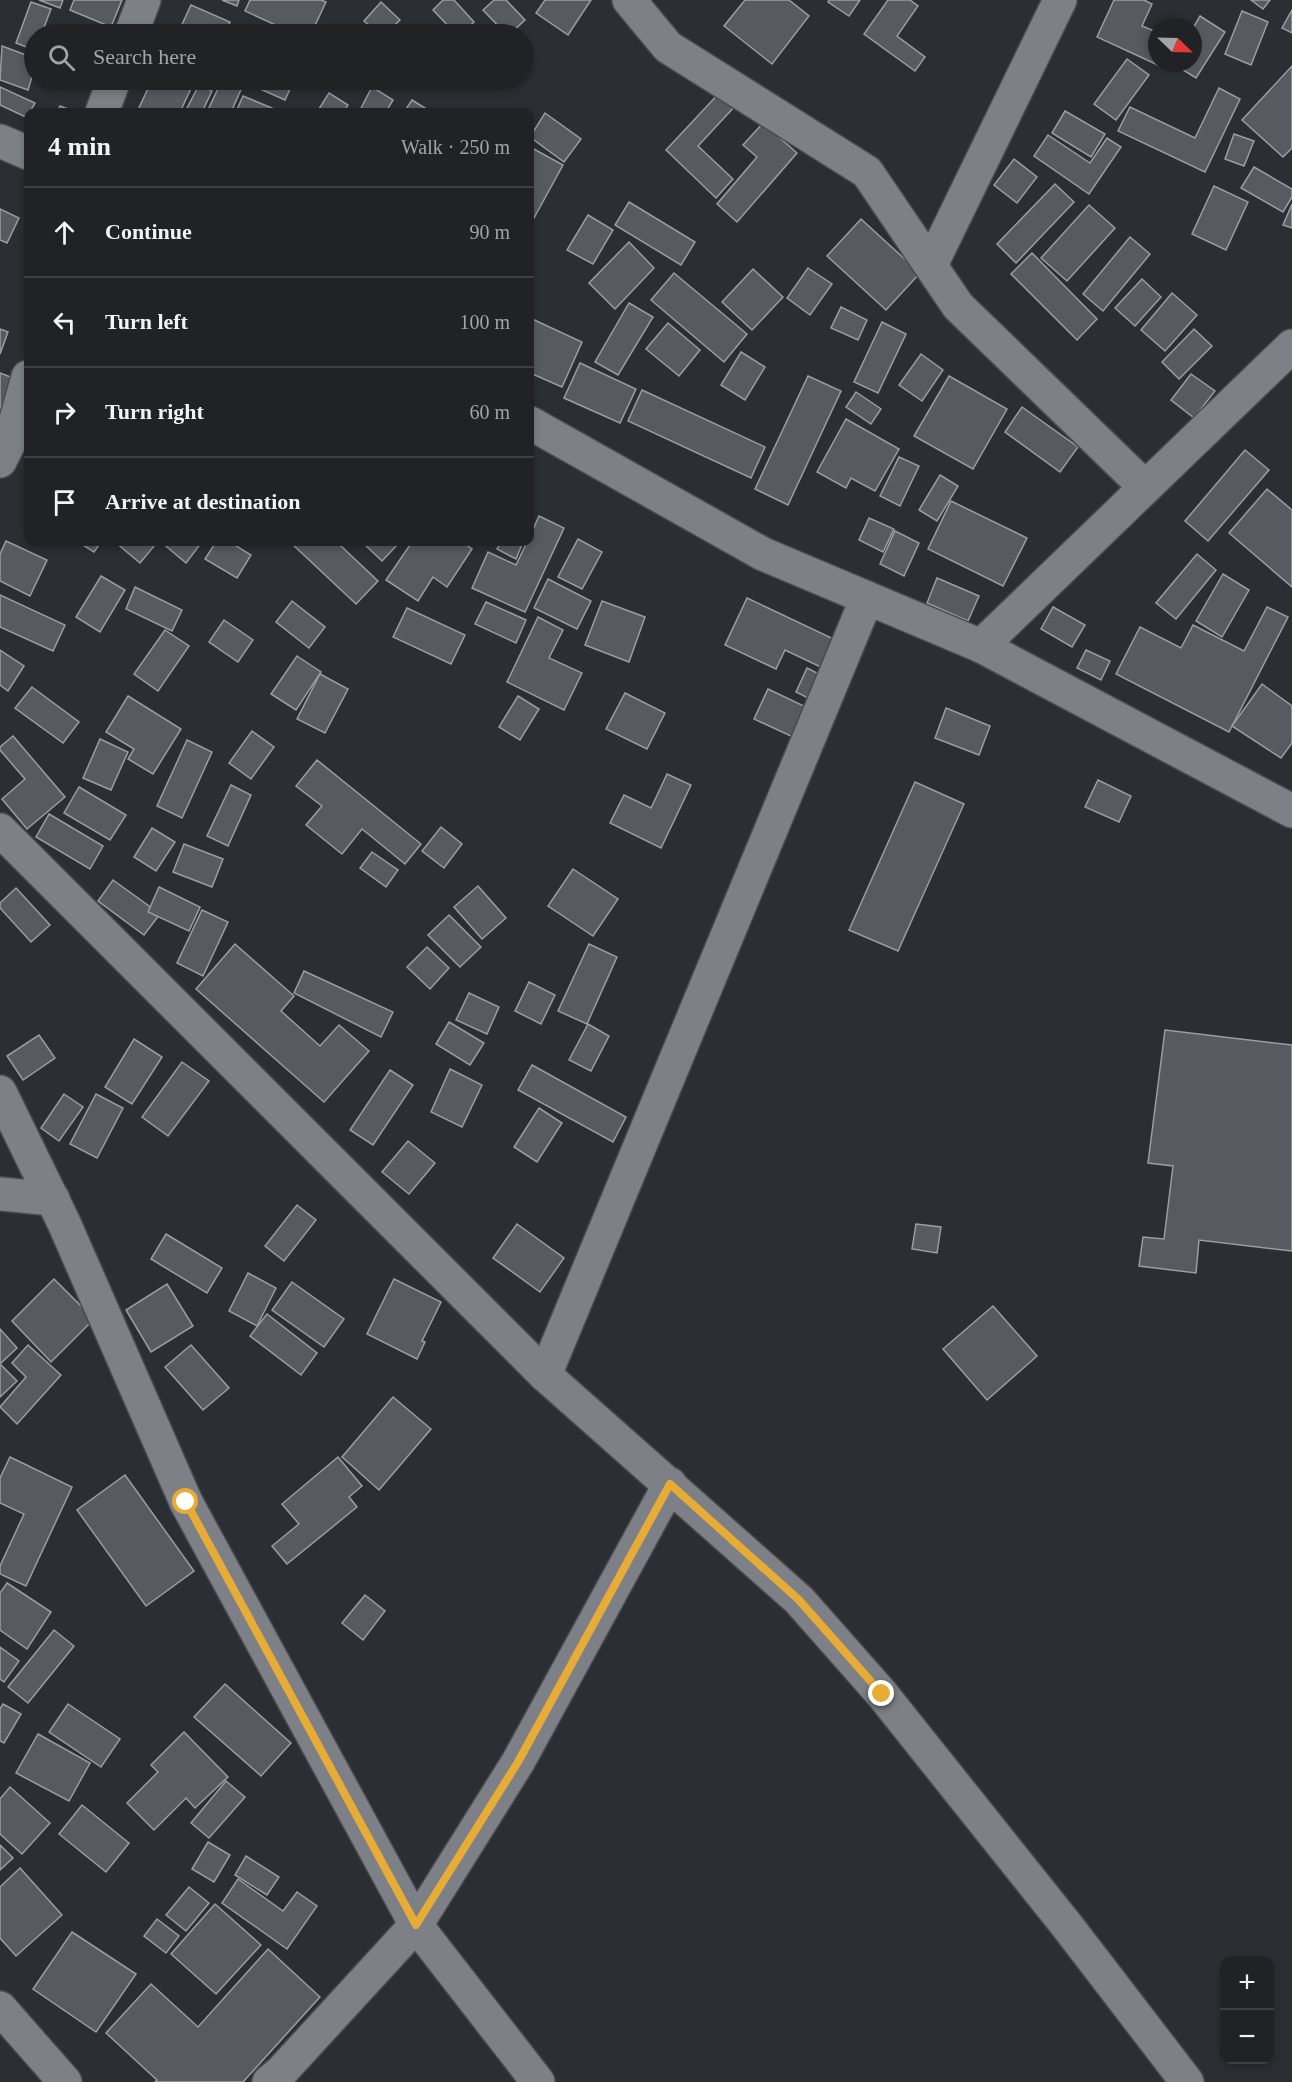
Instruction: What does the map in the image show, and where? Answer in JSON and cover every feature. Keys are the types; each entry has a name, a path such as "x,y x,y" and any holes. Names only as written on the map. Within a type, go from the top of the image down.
{"street":[{"path":"135,24 144,0"},
{"path":"629,0 668,47 867,172 958,306 1145,487"},
{"path":"931,265 1060,0"},
{"path":"104,108 110,90"},
{"path":"0,141 24,151"},
{"path":"981,646 1292,346"},
{"path":"0,461 10,441 24,391"},
{"path":"534,425 763,554 981,646 1292,811"},
{"path":"545,1375 867,598"},
{"path":"0,830 545,1375 799,1600 882,1694 1188,2082"},
{"path":"0,1092 53,1199 186,1502 416,1925 538,2082"},
{"path":"0,1194 53,1199"},
{"path":"269,2082 282,2071 416,1925 518,1762 670,1484"},
{"path":"0,2008 65,2082"}],"building":[{"path":"39,0 63,0 60,8"},
{"path":"74,0 122,0 112,24 104,24 70,10"},
{"path":"222,0 239,0 237,6"},
{"path":"250,0 321,0 326,2 316,24 273,24 245,11"},
{"path":"443,0 454,0 474,22 472,24 446,24 433,10"},
{"path":"494,0 506,0 525,20 521,24 496,24 483,10"},
{"path":"545,0 591,0 568,35 536,13"},
{"path":"745,0 789,0 809,16 772,64 724,26"},
{"path":"829,0 860,0 849,16 828,2"},
{"path":"888,0 910,0 918,6 897,36 925,57 915,71 864,34"},
{"path":"1114,0 1144,0 1152,4 1142,26 1148,28 1148,60 1097,37"},
{"path":"1251,0 1270,0 1263,9"},
{"path":"31,2 51,9 45,24 24,24 24,46 16,43"},
{"path":"381,2 400,20 396,24 367,24 364,21"},
{"path":"191,5 230,22 229,24 182,24"},
{"path":"1292,10 1292,33 1282,28"},
{"path":"1242,11 1268,22 1251,65 1225,54"},
{"path":"1200,16 1225,32 1202,68 1202,18 1199,18"},
{"path":"2,46 24,54 24,89 0,80"},
{"path":"1127,59 1149,75 1116,120 1094,104"},
{"path":"1292,66 1292,148 1283,157 1242,120"},
{"path":"1186,72 1200,72 1196,78"},
{"path":"0,87 35,103 32,108 24,108 24,116 0,105"},
{"path":"1219,88 1240,99 1205,172 1118,131 1130,107 1195,138"},
{"path":"147,90 190,90 182,108 139,108"},
{"path":"196,90 212,91 204,108 187,108"},
{"path":"217,90 241,90 233,108 209,108"},
{"path":"263,90 290,90 285,100"},
{"path":"370,90 377,90 393,100 388,108 361,108"},
{"path":"722,90 737,104 698,146 733,179 716,198 666,150"},
{"path":"329,93 348,105 346,108 320,108"},
{"path":"243,96 272,108 238,108"},
{"path":"412,100 425,108 407,108"},
{"path":"1065,111 1105,134 1091,157 1052,133"},
{"path":"545,113 581,139 564,162 534,140 534,131"},
{"path":"763,123 797,153 737,222 717,204 757,157 743,145"},
{"path":"1234,134 1254,141 1244,166 1225,159"},
{"path":"1048,135 1090,163 1107,138 1121,147 1089,194 1034,156"},
{"path":"534,149 563,165 534,218"},
{"path":"1014,159 1037,177 1017,203 994,185"},
{"path":"1254,167 1292,189 1292,197 1283,212 1241,188"},
{"path":"1055,184 1074,202 1016,263 997,244"},
{"path":"1214,186 1248,202 1226,250 1192,234"},
{"path":"629,202 695,242 681,265 615,225"},
{"path":"1292,204 1292,228 1283,225"},
{"path":"1089,205 1115,228 1067,281 1041,258"},
{"path":"0,209 19,218 7,243 0,240"},
{"path":"588,215 613,230 593,264 567,250"},
{"path":"861,219 920,273 886,310 827,256"},
{"path":"1130,237 1150,254 1103,311 1083,294"},
{"path":"629,242 654,268 615,309 589,283"},
{"path":"1032,253 1097,319 1077,340 1011,274"},
{"path":"808,268 832,284 810,315 787,298"},
{"path":"753,269 783,297 752,330 722,302"},
{"path":"674,273 747,334 724,362 651,300"},
{"path":"1142,279 1161,297 1135,326 1115,308"},
{"path":"1172,293 1197,315 1165,351 1141,330"},
{"path":"629,303 653,317 618,375 595,362"},
{"path":"841,307 867,320 858,340 831,328"},
{"path":"534,320 582,342 562,387 534,375"},
{"path":"882,322 906,334 878,393 854,382"},
{"path":"668,323 700,350 679,376 646,349"},
{"path":"0,329 8,332 0,354"},
{"path":"1194,329 1212,346 1179,379 1162,362"},
{"path":"741,352 765,367 745,400 721,385"},
{"path":"921,354 943,370 922,401 899,385"},
{"path":"580,363 636,389 620,423 564,398"},
{"path":"0,373 13,378 0,410"},
{"path":"1191,374 1215,391 1194,418 1171,400"},
{"path":"808,376 841,391 788,505 755,489"},
{"path":"949,376 1007,409 973,469 914,436"},
{"path":"642,390 765,447 751,478 628,421"},
{"path":"856,392 881,409 871,424 846,407"},
{"path":"1022,407 1078,447 1060,472 1005,432"},
{"path":"846,419 899,449 875,491 851,478 846,488 817,472"},
{"path":"1245,450 1269,470 1208,541 1185,521"},
{"path":"899,457 919,466 900,506 880,496"},
{"path":"940,475 958,486 937,521 919,510"},
{"path":"1267,489 1292,510 1292,587 1229,533"},
{"path":"951,501 1027,538 1003,586 928,549"},
{"path":"539,516 564,528 525,612 472,588 488,552 516,565 525,546 534,546 534,527"},
{"path":"869,518 894,529 883,552 859,540"},
{"path":"895,531 919,543 904,576 880,564"},
{"path":"578,539 602,552 582,589 558,577"},
{"path":"6,541 47,560 30,596 0,581 0,554"},
{"path":"84,546 98,546 94,552"},
{"path":"120,546 154,546 140,563"},
{"path":"166,546 199,546 186,563"},
{"path":"213,546 236,546 251,555 237,578 205,559"},
{"path":"294,546 341,546 378,581 356,604"},
{"path":"366,546 396,546 382,561"},
{"path":"409,546 468,546 472,549 447,587 433,577 418,601 386,580"},
{"path":"499,546 521,546 516,559 497,549"},
{"path":"1197,554 1216,570 1176,619 1156,603"},
{"path":"1223,574 1249,590 1222,637 1196,621"},
{"path":"101,576 125,590 100,632 76,617"},
{"path":"937,578 979,596 968,621 927,603"},
{"path":"548,579 591,601 577,629 534,608"},
{"path":"135,587 182,610 172,631 126,609"},
{"path":"0,595 65,625 53,651 0,627"},
{"path":"747,598 840,642 827,670 785,650 776,669 725,645"},
{"path":"292,601 325,627 309,648 276,622"},
{"path":"602,601 645,617 629,662 585,645"},
{"path":"486,602 526,620 516,643 475,624"},
{"path":"1053,607 1085,625 1072,647 1041,629"},
{"path":"1267,607 1288,617 1229,732 1116,674 1140,627 1181,648 1193,625 1244,651"},
{"path":"407,608 465,635 451,664 393,637"},
{"path":"538,617 563,630 549,658 582,673 564,710 507,682"},
{"path":"224,620 253,640 238,662 209,642"},
{"path":"165,630 189,646 158,691 134,674"},
{"path":"0,650 24,666 8,691 0,685"},
{"path":"1086,650 1110,661 1101,680 1077,668"},
{"path":"297,656 321,672 296,710 271,694"},
{"path":"807,668 821,675 810,699 796,692"},
{"path":"320,674 348,689 325,733 297,719"},
{"path":"1262,684 1292,706 1292,743 1281,758 1232,726"},
{"path":"32,687 79,722 63,743 15,708"},
{"path":"768,689 806,707 793,737 754,719"},
{"path":"625,693 665,713 647,749 606,729"},
{"path":"128,696 181,729 153,774 128,759 134,749 106,732"},
{"path":"518,696 539,709 520,740 499,727"},
{"path":"946,708 990,726 979,755 935,738"},
{"path":"252,731 274,747 251,779 229,763"},
{"path":"13,736 65,797 27,829 2,799 25,779 0,750 0,747"},
{"path":"100,739 128,752 111,790 83,778"},
{"path":"187,740 212,752 182,818 157,806"},
{"path":"317,760 421,844 405,864 362,829 342,854 306,825 322,806 296,786"},
{"path":"667,774 691,785 661,848 610,823 624,795 651,808"},
{"path":"1098,780 1131,796 1119,822 1085,807"},
{"path":"915,782 964,804 898,951 849,930"},
{"path":"231,785 251,795 228,846 207,836"},
{"path":"79,787 126,815 110,840 64,813"},
{"path":"49,814 103,846 90,869 36,837"},
{"path":"441,827 462,844 444,868 422,851"},
{"path":"152,828 175,842 156,871 134,857"},
{"path":"184,844 223,859 212,887 173,872"},
{"path":"372,852 398,870 386,887 360,868"},
{"path":"573,869 618,899 593,936 548,906"},
{"path":"113,880 160,914 144,935 98,901"},
{"path":"478,886 506,918 482,939 454,907"},
{"path":"159,887 200,907 189,931 148,912"},
{"path":"16,888 50,925 31,942 0,908 0,903"},
{"path":"202,910 228,922 203,976 177,963"},
{"path":"449,915 481,947 460,967 428,935"},
{"path":"235,944 294,996 281,1011 320,1046 339,1025 369,1051 324,1102 196,989"},
{"path":"589,944 617,957 587,1024 558,1011"},
{"path":"427,947 449,968 430,989 407,967"},
{"path":"304,971 393,1012 381,1037 294,993"},
{"path":"529,982 555,995 541,1024 515,1011"},
{"path":"469,993 499,1007 487,1034 456,1020"},
{"path":"449,1022 484,1043 470,1065 436,1044"},
{"path":"588,1024 609,1036 591,1071 569,1060"},
{"path":"1165,1030 1292,1045 1292,1251 1199,1240 1196,1273 1139,1266 1143,1237 1164,1239 1173,1166 1148,1163"},
{"path":"39,1035 55,1058 23,1080 7,1056"},
{"path":"134,1039 162,1057 132,1104 105,1087"},
{"path":"182,1062 209,1081 168,1136 142,1117"},
{"path":"532,1065 626,1117 613,1142 518,1090"},
{"path":"450,1069 482,1085 462,1127 431,1112"},
{"path":"390,1070 413,1085 373,1145 350,1130"},
{"path":"64,1094 83,1107 59,1141 41,1128"},
{"path":"96,1094 123,1108 97,1158 70,1144"},
{"path":"539,1108 562,1123 537,1162 514,1147"},
{"path":"408,1141 435,1163 409,1194 382,1172"},
{"path":"297,1205 316,1220 284,1261 265,1246"},
{"path":"517,1224 564,1258 540,1292 493,1258"},
{"path":"916,1224 941,1227 937,1253 912,1249"},
{"path":"166,1234 222,1268 207,1293 151,1259"},
{"path":"248,1273 276,1288 257,1326 229,1311"},
{"path":"54,1279 94,1319 51,1362 12,1321"},
{"path":"394,1279 441,1302 422,1341 425,1342 417,1359 367,1334"},
{"path":"292,1282 344,1319 324,1347 272,1310"},
{"path":"167,1284 193,1326 151,1352 126,1310"},
{"path":"993,1306 1037,1356 987,1400 943,1349"},
{"path":"267,1314 317,1353 301,1375 250,1336"},
{"path":"0,1329 17,1348 0,1364"},
{"path":"28,1345 61,1375 17,1424 0,1407 26,1377 12,1363"},
{"path":"191,1345 229,1388 203,1410 165,1367"},
{"path":"0,1366 17,1381 0,1397"},
{"path":"393,1397 431,1429 379,1490 342,1457"},
{"path":"10,1457 72,1487 26,1586 0,1574 0,1566 24,1514 0,1503 0,1478"},
{"path":"338,1457 362,1486 349,1497 357,1507 287,1564 272,1546 299,1524 282,1504"},
{"path":"125,1475 194,1571 146,1606 77,1510"},
{"path":"7,1583 51,1612 27,1649 0,1630 0,1593"},
{"path":"365,1595 385,1611 363,1640 342,1623"},
{"path":"54,1630 74,1646 28,1703 8,1687"},
{"path":"0,1647 19,1661 4,1682 0,1679"},
{"path":"225,1684 291,1743 261,1776 194,1717"},
{"path":"3,1704 21,1714 4,1743 0,1741 0,1709"},
{"path":"68,1704 120,1739 101,1767 49,1732"},
{"path":"184,1732 228,1777 195,1808 186,1798 154,1830 127,1803 158,1772 151,1765"},
{"path":"38,1734 90,1763 69,1801 16,1773"},
{"path":"226,1781 245,1797 209,1838 191,1823"},
{"path":"10,1787 50,1823 22,1854 0,1834 0,1799"},
{"path":"82,1805 129,1843 106,1872 59,1834"},
{"path":"208,1842 230,1855 214,1882 192,1869"},
{"path":"0,1845 13,1858 0,1870"},
{"path":"246,1856 279,1877 267,1895 235,1875"},
{"path":"20,1868 62,1915 16,1956 0,1938 0,1887"},
{"path":"238,1879 283,1911 297,1892 317,1906 287,1949 222,1903"},
{"path":"189,1887 209,1903 186,1931 166,1915"},
{"path":"215,1904 261,1945 216,1994 171,1954"},
{"path":"157,1919 179,1936 166,1953 144,1936"},
{"path":"72,1932 136,1974 96,2032 33,1989"},
{"path":"268,1949 320,1997 243,2082 155,2082 157,2080 106,2033 151,1984 198,2027"}],"route":[{"path":"186,1502 416,1925 518,1762 670,1484 799,1600 882,1694"}]}
